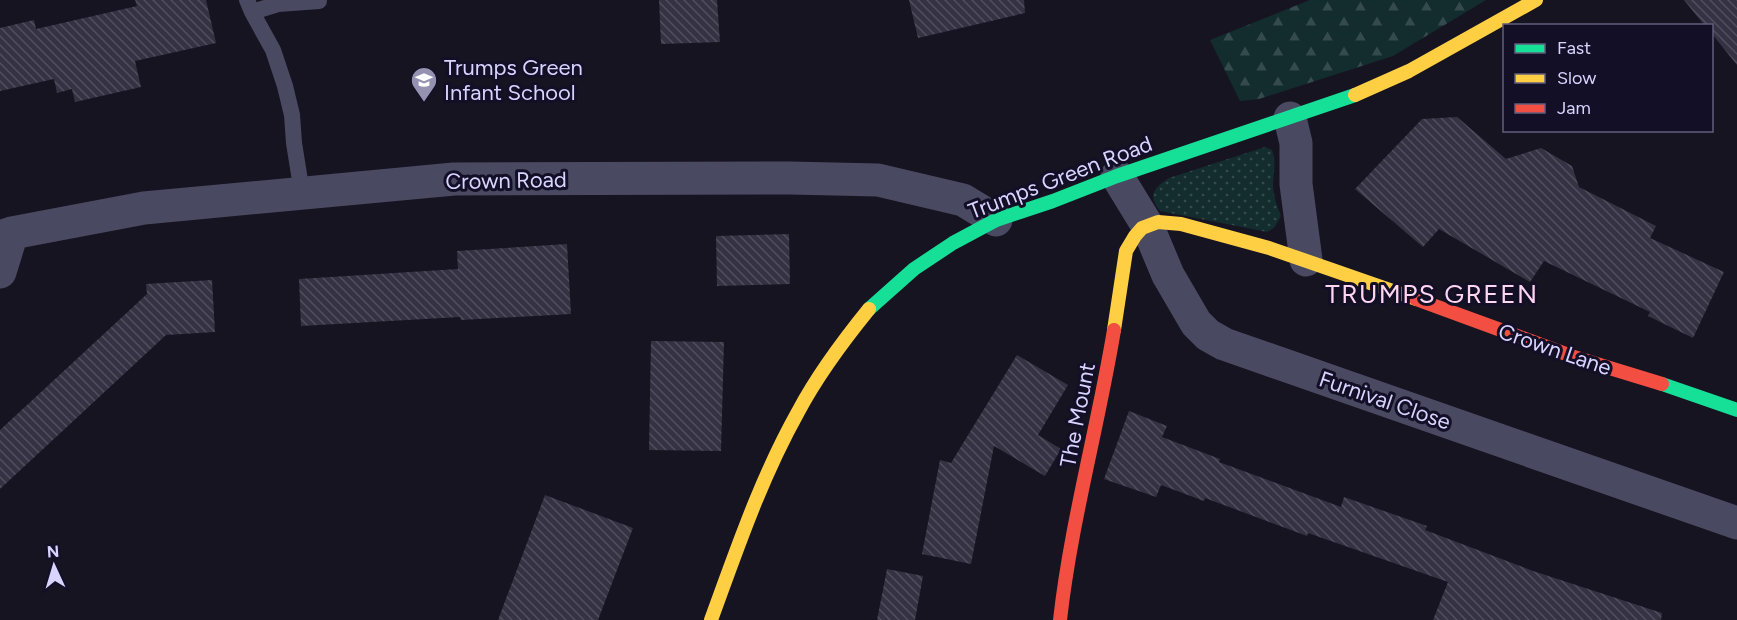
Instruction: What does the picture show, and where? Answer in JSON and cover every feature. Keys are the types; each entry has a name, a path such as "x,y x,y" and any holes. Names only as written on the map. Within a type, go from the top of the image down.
{"street":[{"name":"Trumps Green Road","path":"711,620 757,496 798,411 832,358 868,310 914,269 953,243 996,220 1117,176 1351,97 1409,71 1536,0"},
{"path":"1290,118 1296,142 1296,184 1306,260"},
{"name":"Furnival Close","path":"1117,176 1147,225 1168,275 1196,323 1224,344 1737,523"},
{"name":"Crown Road","path":"0,272 6,235 144,208 454,180 790,178 878,180 963,200 996,220"},
{"name":"Crown Lane","path":"1147,225 1169,221 1306,260 1578,358 1737,410"},
{"name":"The Mount","path":"1060,620 1064,584 1107,372 1126,251 1134,236 1147,225"}],"lane":[{"path":"302,193 292,115 285,86 273,50 249,6 319,1"}],"green space":[{"path":"1310,0 1486,0 1393,56 1259,99 1240,101 1210,40"},
{"path":"1265,147 1272,150 1273,154 1274,192 1281,216 1274,228 1267,232 1160,211 1156,205 1154,192 1169,178"}],"building":[{"path":"135,0 206,0 216,43 135,61 141,87 75,102 72,89 57,93 54,79 0,91 0,28 34,20 36,29 137,6"},
{"path":"659,0 717,0 720,42 661,44"},
{"path":"909,0 1024,0 1025,13 918,38"},
{"path":"1684,0 1737,0 1737,65 1713,35 1713,24 1703,24"},
{"path":"1457,117 1506,159 1541,148 1572,166 1579,187 1656,226 1650,238 1724,272 1693,338 1648,316 1650,312 1544,261 1530,282 1439,229 1423,247 1355,189 1422,119"},
{"path":"789,234 790,284 717,286 716,236"},
{"path":"567,244 571,314 461,320 460,317 301,326 299,279 458,269 457,251"},
{"path":"212,280 215,332 166,335 0,489 0,430 147,294 146,284"},
{"path":"651,341 724,342 721,451 649,450"},
{"path":"1017,355 1068,385 1038,435 1061,449 1045,476 994,446 971,564 922,554 940,460 951,463"},
{"path":"1129,411 1167,426 1162,437 1220,459 1219,462 1341,507 1344,497 1427,526 1425,530 1533,571 1662,613 1661,620 1433,620 1448,582 1308,533 1307,536 1205,498 1204,501 1161,485 1156,497 1104,479"},
{"path":"545,495 633,528 598,620 498,620"},
{"path":"887,569 923,576 915,620 877,620"}],"traffic: fast":[{"path":"869,309 914,269 953,243 996,220 1355,95"},
{"path":"1662,384 1737,410"}],"traffic: slow":[{"path":"1355,95 1409,71 1536,0"},
{"path":"1114,330 1126,251 1142,228 1158,222 1181,224 1269,248 1416,299"},
{"path":"711,620 772,462 822,372 869,309"}],"traffic: jam":[{"path":"1416,299 1577,358 1662,384"},
{"path":"1060,620 1071,547 1114,330"}],"place":[{"name":"Trumps Green Infant School","path":"424,103"}],"district":[{"name":"TRUMPS GREEN","path":"1432,294"}]}
